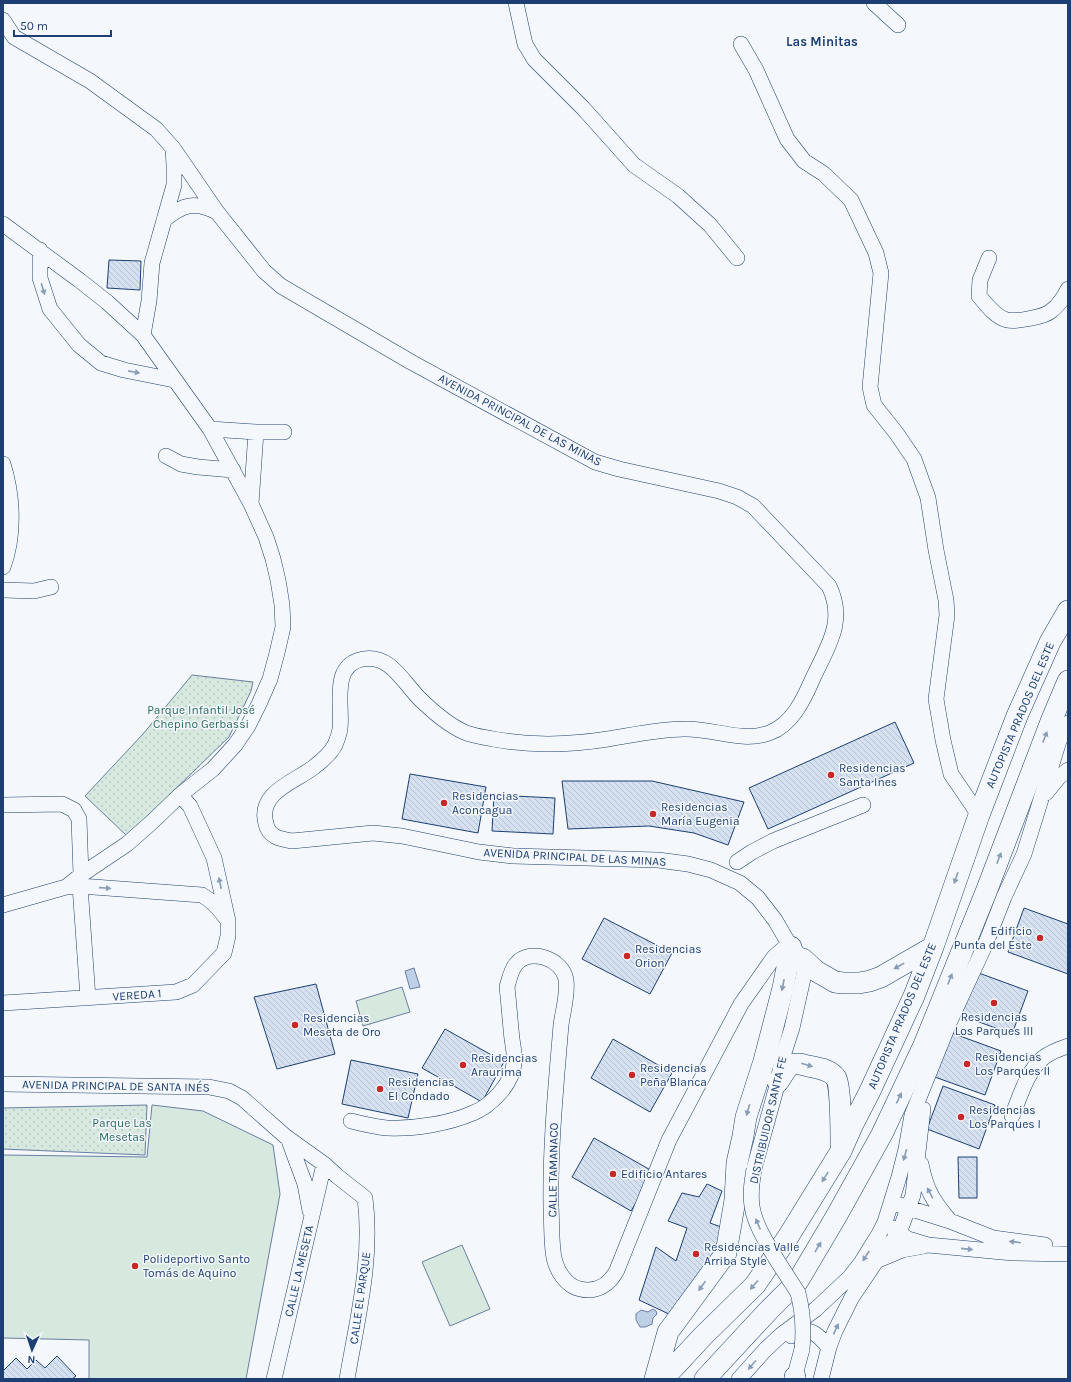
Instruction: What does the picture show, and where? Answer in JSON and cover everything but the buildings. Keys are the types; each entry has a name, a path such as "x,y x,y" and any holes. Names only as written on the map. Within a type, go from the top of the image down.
{"highway":[{"name":"AUTOPISTA PRADOS DEL ESTE","path":"663,1379 703,1336 755,1285 788,1237 842,1151 852,1126 914,996 933,948 979,815 1017,716 1050,642 1068,611"},
{"path":"706,1379 768,1311 798,1281 882,1134 924,1045 986,892 1068,681"},
{"path":"655,1379 668,1332 726,1253 735,1200 737,1163 746,1117 764,1062 794,950 816,972 835,982 859,983 870,982 881,977 933,948"},
{"path":"778,1082 790,1065 798,1063 830,1072 837,1078 842,1151"}],"street":[{"path":"516,3 524,44 534,59 583,108 634,165 683,201 710,225 737,258"},
{"path":"874,3 898,25"},
{"name":"AVENIDA PRINCIPAL DE LAS MINAS","path":"3,20 14,37 90,81 156,129 173,148 218,212 264,271 281,286 411,362 595,462 619,469 719,491 737,497 753,506 829,586 834,596 837,608 834,632 808,691 799,706 782,727 761,736 746,738 711,731 682,728 577,744 522,743 481,737 464,732 442,719 417,697 393,668 385,662 366,658 357,660 349,665 344,673 341,683 340,728 337,740 332,750 314,767 280,788 272,796 266,805 264,815 270,834 281,839 292,841 374,833 402,836 478,852 513,856 658,860 688,864 724,875 749,889 775,920 794,950"},
{"path":"3,42 29,46"},
{"path":"741,44 756,70 787,138 804,161 824,174 851,200 876,253 881,273 870,388 874,405 897,434 914,459 928,498 946,600 947,615 936,699 951,774 979,815"},
{"path":"143,335 149,301 152,263 174,185 173,148"},
{"path":"164,220 182,207 200,205 218,212"},
{"path":"3,224 40,250 107,302 143,335 210,429 252,504 266,537 278,580 282,605 283,627 270,679 259,704 244,732 214,769 180,795 127,844 76,882 3,905"},
{"path":"40,250 40,278 50,309 79,345 101,363 124,370 174,380"},
{"path":"989,258 980,280 979,296 993,312 1007,320 1025,320 1051,312 1068,289"},
{"path":"210,429 284,432"},
{"path":"252,504 256,432"},
{"path":"166,456 181,464 233,470"},
{"path":"3,464 8,478 11,504 9,542 3,567"},
{"path":"3,590 34,591 51,587"},
{"path":"740,1379 765,1350 781,1335 816,1309 850,1276 864,1258 885,1222 906,1149 912,1115 950,1021 986,943 1004,897 1024,854 1059,741 1068,723"},
{"path":"1059,741 1062,754 1064,758 1068,760"},
{"path":"1042,798 1059,777 1068,770"},
{"name":"VEREDA 1","path":"3,1002 176,992 193,985 224,953 228,936 228,921 214,858 190,806 180,795"},
{"path":"3,805 62,804 74,810 79,819 76,882 88,998"},
{"path":"737,862 752,852 774,841 863,805"},
{"path":"76,882 202,895 212,901 221,910 228,921"},
{"name":"DISTRIBUIDOR SANTA FE","path":"794,950 804,974 802,989 782,1059 778,1082 754,1169 752,1206 762,1234 798,1293 803,1338 795,1378"},
{"name":"CALLE TAMANACO","path":"350,1122 388,1128 426,1126 461,1118 475,1113 485,1106 499,1094 510,1079 514,1063 507,987 516,964 526,958 538,956 559,965 566,978 566,993 552,1134 551,1190 554,1259 558,1271 572,1286 586,1290 599,1288 613,1278 669,1140 742,1004 774,957 794,950"},
{"path":"1012,1116 1028,1077 1042,1059 1055,1050 1068,1046"},
{"name":"AVENIDA PRINCIPAL DE SANTA INÉS","path":"3,1084 209,1087 229,1091 242,1098 288,1138 324,1164"},
{"path":"821,1379 829,1347 835,1331 852,1297 877,1260 899,1233 909,1208 913,1195 922,1116 923,1090"},
{"path":"920,1134 921,1163 924,1181 931,1196 950,1221"},
{"path":"288,1138 305,1184 311,1217"},
{"name":"CALLE LA MESETA","path":"274,1379 324,1164"},
{"name":"CALLE EL PARQUE","path":"324,1164 365,1198 367,1212 367,1252 365,1275 347,1379"},
{"path":"891,1202 950,1221 993,1238 1068,1248"},
{"path":"885,1222 908,1240 928,1246 1006,1252 1068,1254"},
{"path":"877,1260 902,1250 928,1246"},
{"path":"765,1350 795,1334 807,1331 815,1332 829,1347"}],"green space":[{"name":"Parque Infantil José Chepino Gerbassi","path":"192,675 253,682 251,691 229,737 127,836 85,796 143,734"},
{"path":"402,987 410,1012 363,1026 356,1001"},
{"name":"Parque Las Mesetas","path":"147,1105 145,1155 3,1149 3,1108"},
{"name":"Polideportivo Santo Tomás de Aquino","path":"152,1105 203,1111 273,1145 280,1194 246,1379 89,1379 89,1340 3,1338 3,1155 147,1157"},
{"path":"462,1245 490,1309 450,1326 422,1262"}],"water":[{"path":"414,968 420,987 410,989 405,971"},
{"path":"653,1309 657,1314 653,1318 652,1324 645,1327 640,1327 636,1320 636,1314 641,1310 648,1312"}],"place":[{"name":"Residencias Santa Ines","path":"831,775"},
{"name":"Residencias Aconcagua","path":"444,803"},
{"name":"Residencias María Eugenia","path":"653,814"},
{"name":"Edificio Punta del Este","path":"1040,938"},
{"name":"Residencias Orion","path":"627,956"},
{"name":"Residencias Los Parques III","path":"994,1003"},
{"name":"Residencias Meseta de Oro","path":"295,1025"},
{"name":"Residencias Los Parques II","path":"967,1064"},
{"name":"Residencias Araurima","path":"463,1065"},
{"name":"Residencias Peña Blanca","path":"632,1075"},
{"name":"Residencias El Condado","path":"380,1089"},
{"name":"Residencias Los Parques I","path":"961,1117"},
{"name":"Edificio Antares","path":"613,1174"},
{"name":"Residencias Valle Arriba Style","path":"696,1254"},
{"name":"Polideportivo Santo Tomás de Aquino","path":"135,1266"}],"district":[{"name":"Las Minitas","path":"822,41"}]}
